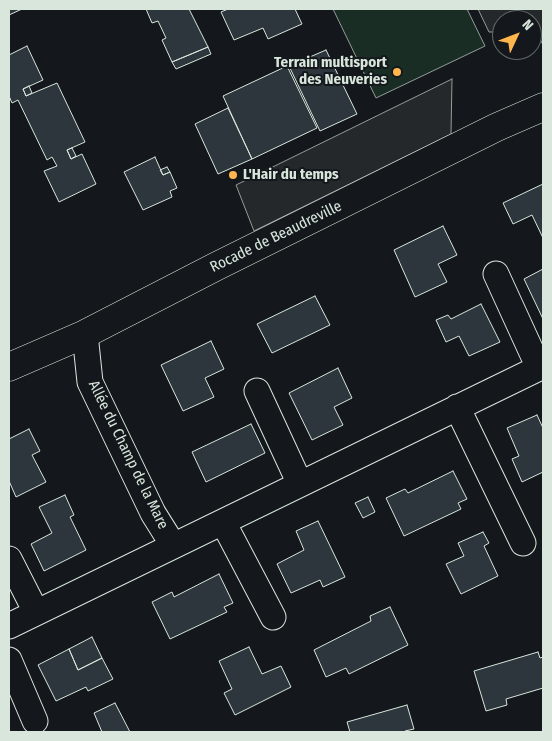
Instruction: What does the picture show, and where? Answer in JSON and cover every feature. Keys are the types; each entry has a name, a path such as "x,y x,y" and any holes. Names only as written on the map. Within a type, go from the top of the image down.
{"street":[{"name":"Rocade de Beaudreville","path":"9,367 85,334 217,266 497,127 543,107"},
{"name":"Allée du Champ de la Mare","path":"9,626 541,367 496,274"},
{"name":"Allée du Champ de la Mare","path":"85,334 90,382 153,513 173,545"},
{"path":"257,391 300,484"},
{"path":"457,407 523,543"},
{"path":"223,522 273,617"},
{"path":"9,559 36,612"},
{"path":"9,660 35,721"}],"green space":[{"name":"Terrain multisport des Neuveries","path":"333,9 467,9 485,46 376,98"}],"shaded area":[{"path":"478,9 543,9 543,45 542,10 492,10 492,32 489,32"},
{"path":"452,79 451,134 254,231 236,185"}],"building":[{"path":"9,9 22,9 9,15"},
{"path":"146,9 189,9 208,47 172,62 162,40 166,38 158,21 152,23"},
{"path":"228,9 295,9 302,24 268,39 263,28 234,40 221,12"},
{"path":"27,46 43,80 23,89 26,96 57,83 85,142 67,150 71,159 82,154 96,184 59,202 44,171 57,166 52,157 47,160 18,100 12,103 9,96 9,55"},
{"path":"208,47 211,54 176,69 172,62"},
{"path":"326,50 357,114 320,131 289,66"},
{"path":"287,66 317,128 252,159 223,96"},
{"path":"29,86 32,93 26,96 23,89"},
{"path":"228,108 252,159 218,174 195,124"},
{"path":"72,148 76,156 71,159 67,150"},
{"path":"155,157 163,175 170,172 177,188 170,191 172,197 143,210 124,172"},
{"path":"167,167 170,172 163,175 160,170"},
{"path":"543,184 543,238 532,215 513,224 503,203"},
{"path":"443,226 457,255 438,264 447,282 415,297 394,250"},
{"path":"543,269 543,319 524,279"},
{"path":"315,296 330,325 272,353 257,324"},
{"path":"481,304 500,342 469,356 459,336 446,342 436,320 448,315 451,319"},
{"path":"211,341 224,369 205,378 214,397 183,411 161,365"},
{"path":"338,368 352,398 334,407 343,425 312,440 289,393"},
{"path":"537,415 543,428 543,472 522,482 512,459 519,456 507,428"},
{"path":"251,424 265,453 206,482 192,452"},
{"path":"29,429 40,451 32,455 46,482 16,497 9,481 9,439"},
{"path":"453,471 467,499 458,503 461,509 404,536 386,498 405,489 408,493"},
{"path":"65,495 74,515 70,517 86,550 44,571 31,544 52,533 39,507"},
{"path":"368,497 375,512 363,518 355,503"},
{"path":"318,521 345,577 323,587 320,580 291,593 277,564 304,550 296,531"},
{"path":"483,532 489,543 484,546 498,576 461,594 446,564 464,556 458,543"},
{"path":"219,574 233,603 224,607 227,612 170,639 152,602 172,592 174,597"},
{"path":"390,607 408,645 349,674 346,668 326,677 314,650 371,621 370,616"},
{"path":"92,637 102,658 78,670 69,649"},
{"path":"249,647 262,674 281,666 291,687 235,715 224,693 232,689 219,661"},
{"path":"69,649 78,670 102,658 113,679 88,691 86,687 56,701 38,665"},
{"path":"538,652 540,658 543,657 543,688 506,699 507,705 486,711 474,671"},
{"path":"115,703 130,732 102,732 94,713"},
{"path":"407,705 414,729 406,732 350,732 347,722"}],"place":[{"name":"Terrain multisport des Neuveries","path":"397,72"},
{"name":"L'Hair du temps","path":"233,175"}]}
